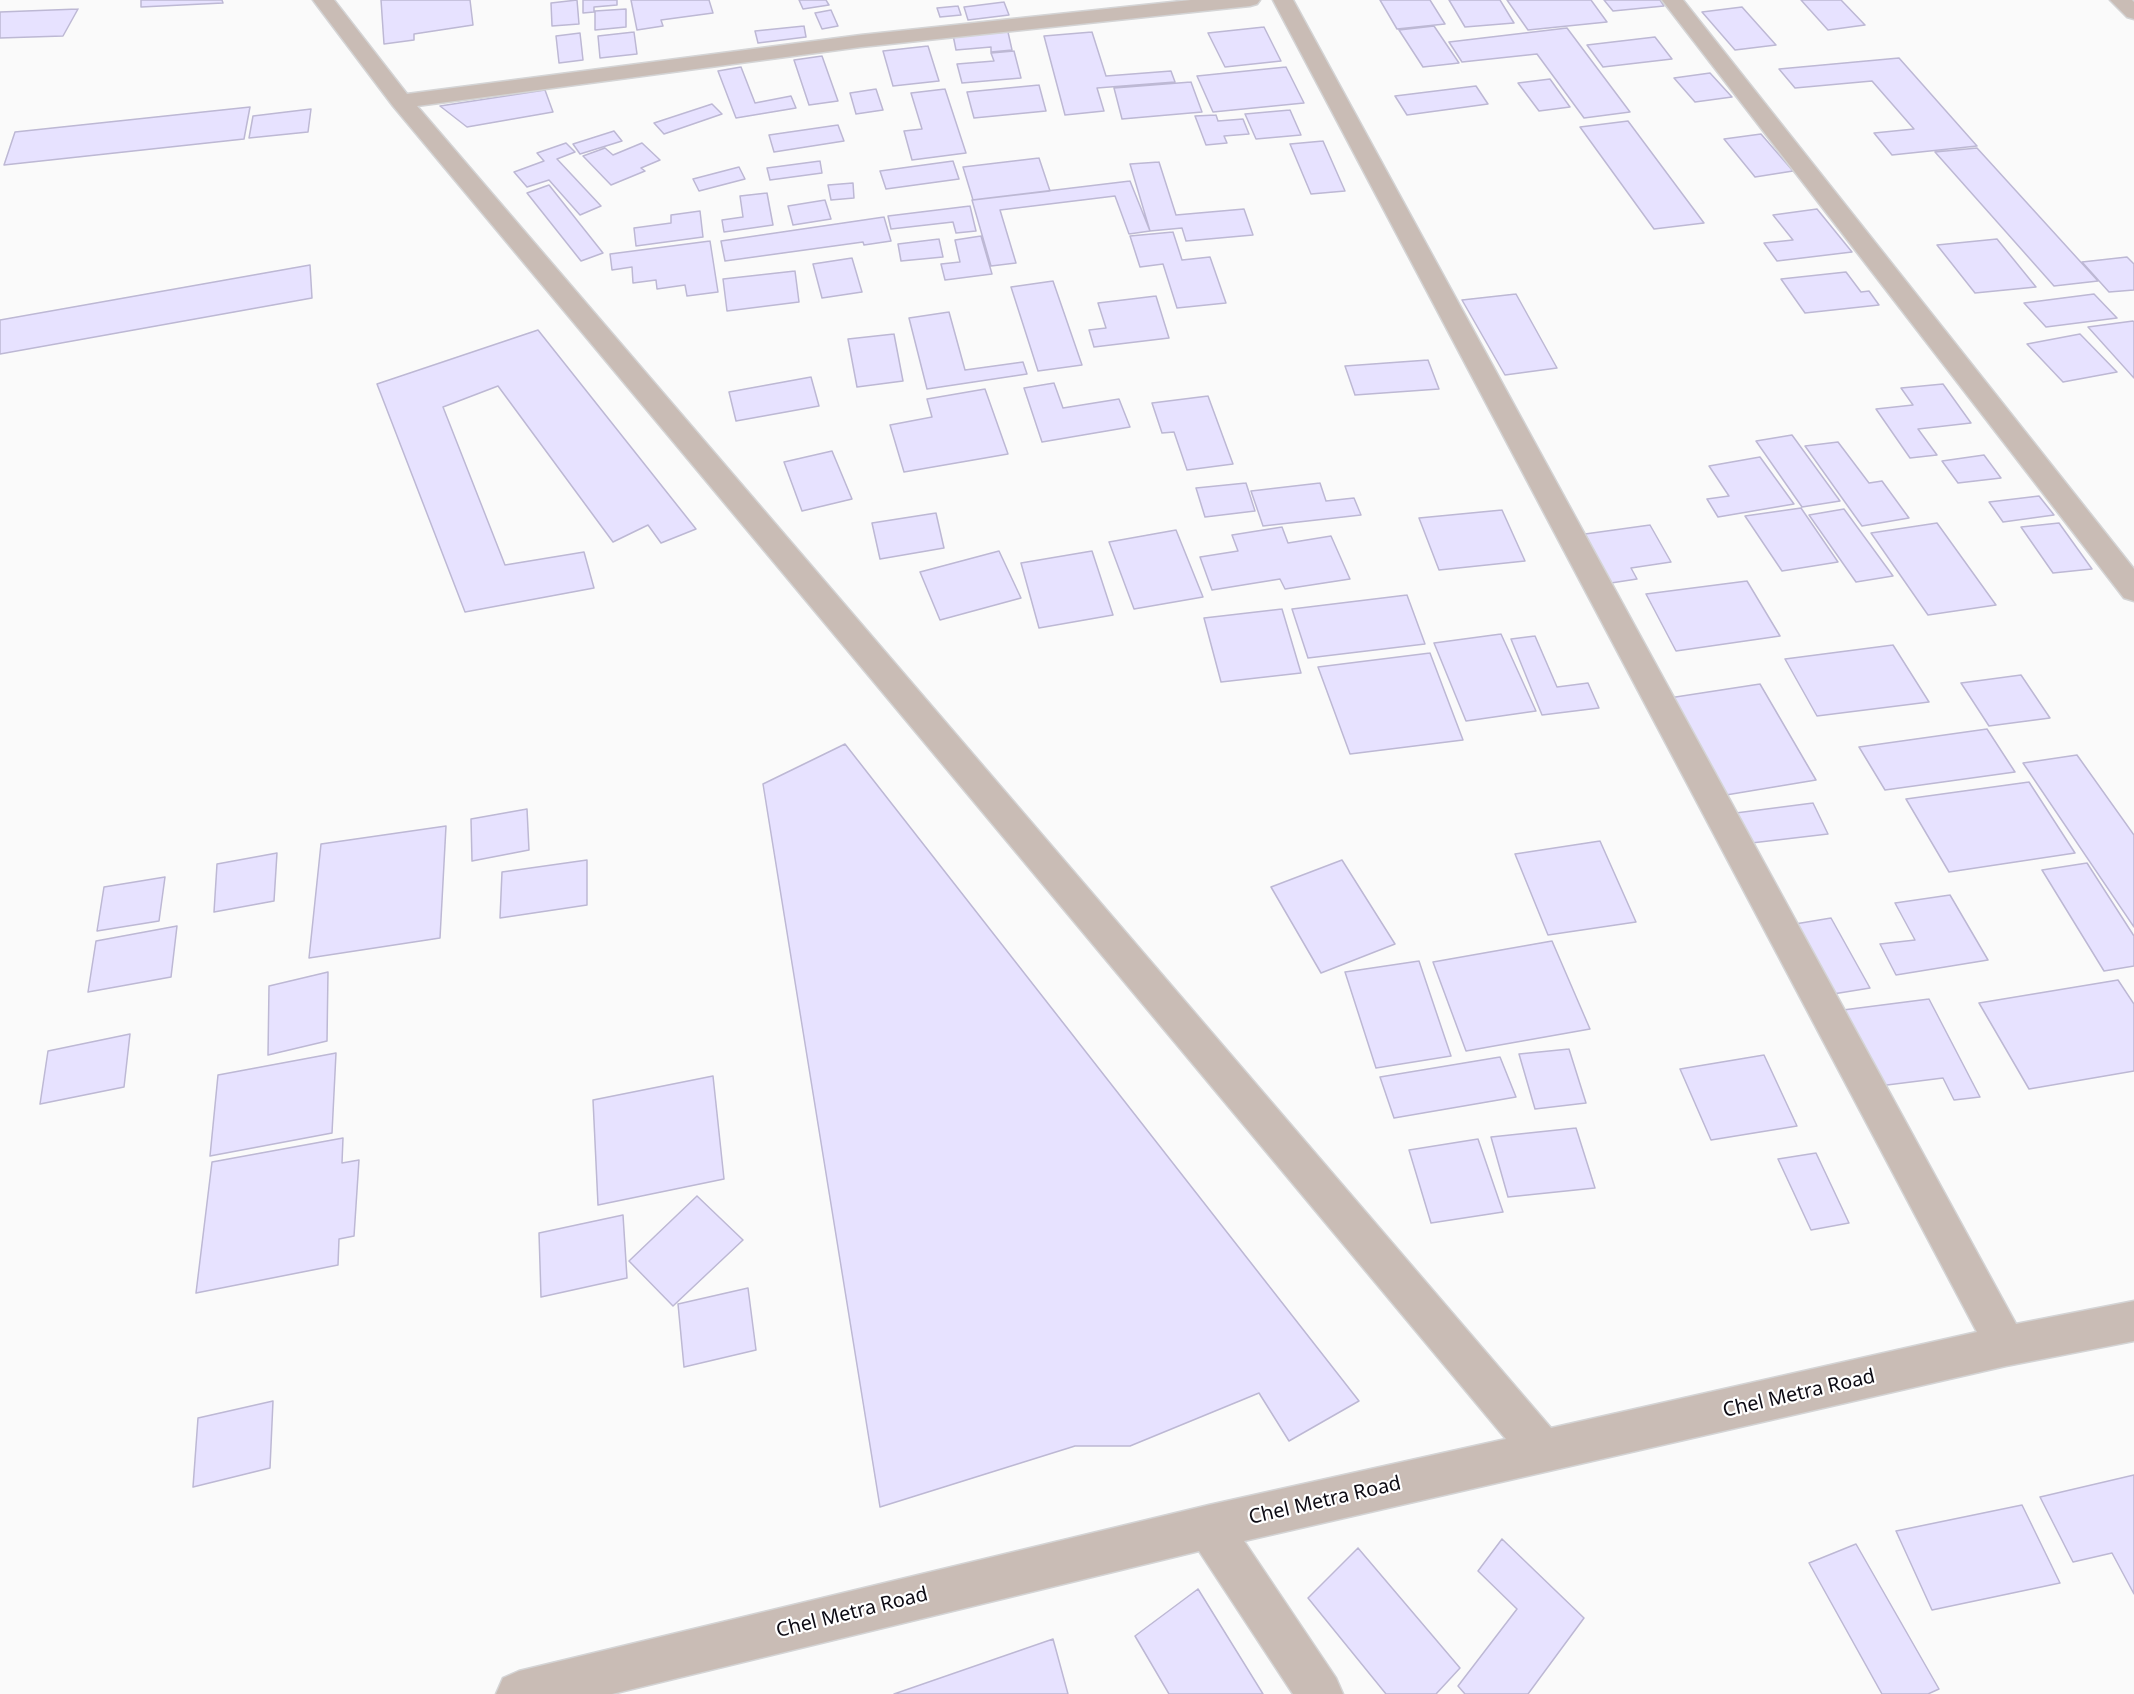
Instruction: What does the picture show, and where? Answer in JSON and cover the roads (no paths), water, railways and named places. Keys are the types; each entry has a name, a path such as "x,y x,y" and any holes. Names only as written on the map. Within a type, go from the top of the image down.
{"street":[{"path":"323,0 401,101 1544,1452"},
{"path":"401,101 861,41 1250,0"},
{"path":"1283,0 2006,1346"},
{"path":"1672,0 2134,590"},
{"path":"2120,0 2134,13"},
{"name":"Chel Metra Road","path":"519,1694 1209,1527 2006,1346 2134,1321"},
{"path":"1209,1527 1320,1694"}]}
